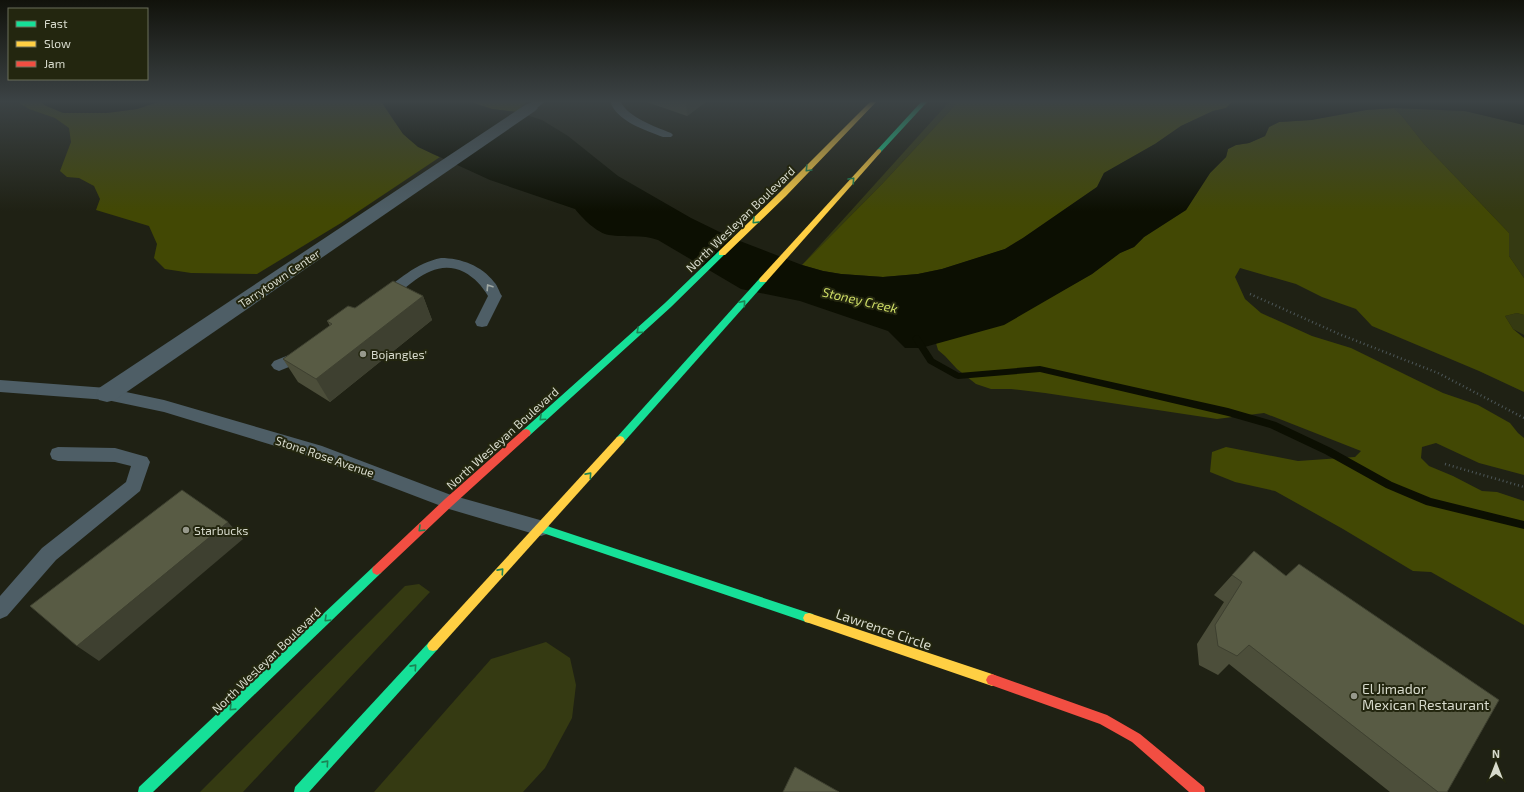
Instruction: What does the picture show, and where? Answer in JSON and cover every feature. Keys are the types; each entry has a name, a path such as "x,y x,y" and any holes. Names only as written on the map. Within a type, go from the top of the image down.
{"main road":[{"name":"North Wesleyan Boulevard","path":"144,792 449,502 668,304 783,194 838,138"},
{"path":"300,792 541,528 891,138"},
{"name":"Lawrence Circle","path":"541,528 1042,697 1103,719 1136,738 1199,792"}],"street":[{"name":"Tarrytown Center","path":"107,394 486,138"}],"lane":[{"path":"370,309 414,276 435,264 454,263 475,272 488,284 495,296 482,322"},
{"path":"279,365 319,346"},
{"path":"0,386 107,394"},
{"name":"Stone Rose Avenue","path":"107,394 164,406 322,453 449,502 541,528"},
{"path":"0,610 49,554 104,512 134,486 141,462 115,455 58,454"}],"path":[{"path":"1250,294 1339,334 1438,373 1524,418"},
{"path":"1445,464 1524,488"}],"green space":[{"path":"70,138 408,138 428,152 440,157 341,223 257,274 191,273 165,269 154,258 157,244 149,226 96,210 100,199 94,186 79,178 67,177 60,171 71,142"},
{"path":"917,138 925,138 883,183 802,265"},
{"path":"925,138 1164,138 1104,173 1097,187 1005,249 942,269 918,274 883,277 841,274 802,265 883,183"},
{"path":"1261,138 1419,138 1509,233 1509,256 1524,278 1524,315 1517,313 1505,316 1513,329 1524,338 1524,392 1479,371 1372,326 1356,309 1322,297 1296,284 1240,268 1235,277 1245,299 1261,313 1312,336 1351,348 1443,393 1478,405 1510,423 1524,438 1524,475 1479,463 1436,443 1422,447 1421,458 1429,466 1482,491 1497,492 1524,501 1524,625 1431,572 1413,571 1343,529 1275,491 1235,482 1210,472 1212,452 1226,447 1298,461 1355,457 1361,451 1264,413 1217,419 1045,393 1011,389 991,389 976,384 957,369 938,350 936,343 989,328 1031,308 1092,274 1120,253 1134,247 1144,237 1186,210 1210,173 1226,157 1228,149 1236,145 1249,143"},
{"path":"1419,138 1524,138 1524,278 1509,256 1509,233"},
{"path":"1517,313 1524,315 1524,335 1513,329 1505,316"},
{"path":"419,584 430,592 243,792 200,792 405,586"},
{"path":"546,642 570,658 576,685 572,718 545,768 523,792 374,792 491,659"}],"water":[{"name":"Stoney Creek","path":"408,138 570,138 618,176 691,218 732,238 802,265 823,271 883,277 918,274 942,269 1005,249 1097,187 1104,173 1164,138 1261,138 1249,143 1236,145 1228,149 1226,157 1210,173 1186,210 1144,237 1134,247 1120,253 1092,274 1004,325 921,348 905,348 888,331 800,301 741,289 658,240 646,237 615,236 604,234 590,225 575,209 490,180 418,147"}],"building":[{"path":"393,281 423,296 316,379 283,359 332,324 327,321 348,306 355,308"},
{"path":"182,490 228,522 77,646 30,606"},
{"name":"El Jimador Mexican Restaurant","path":"1254,551 1286,576 1299,564 1499,700 1447,792 1438,792 1249,645 1237,656 1218,646 1215,625 1242,582 1232,575"},
{"path":"795,767 839,792 783,792"}],"waterway":[{"path":"916,338 931,361 958,376 1040,369 1228,412 1273,425 1328,451 1389,485 1430,502 1524,525"}],"traffic: fast":[{"path":"879,151 891,138"},
{"path":"526,433 668,305 722,253"},
{"path":"620,440 763,280"},
{"path":"541,528 809,618"},
{"path":"144,792 377,570"},
{"path":"300,792 433,646"}],"traffic: slow":[{"path":"722,253 838,138"},
{"path":"763,280 879,151"},
{"path":"433,646 620,440"},
{"path":"809,618 992,680"}],"traffic: jam":[{"path":"377,570 449,502 526,433"},
{"path":"992,680 1103,719 1136,738 1199,792"}],"place":[{"name":"Bojangles'","path":"363,354"},
{"name":"Starbucks","path":"186,530"},
{"name":"El Jimador Mexican Restaurant","path":"1354,696"}]}
